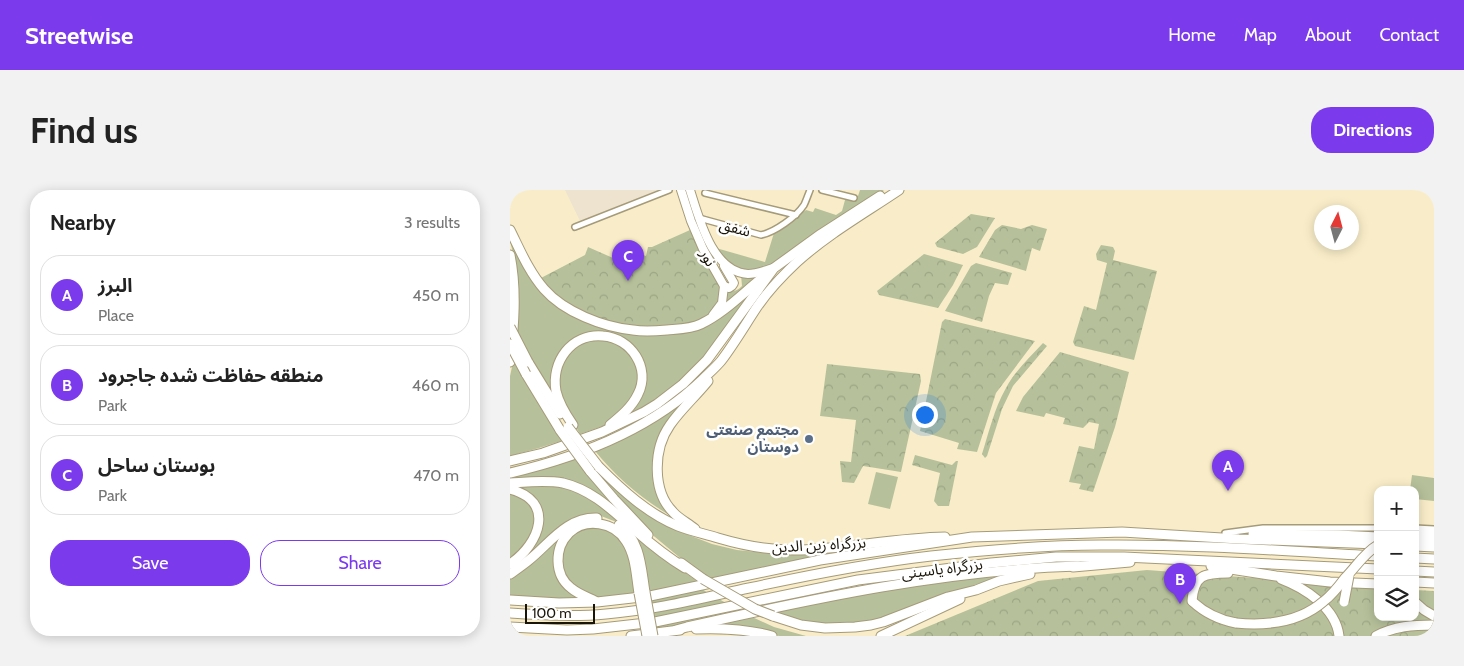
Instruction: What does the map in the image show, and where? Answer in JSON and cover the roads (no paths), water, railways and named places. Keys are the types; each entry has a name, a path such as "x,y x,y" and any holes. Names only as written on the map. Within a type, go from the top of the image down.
{"highway":[{"path":"510,230 536,280 553,298 570,310 593,320 623,329 681,329 707,321 721,312 774,268 821,234 889,190"},
{"path":"701,534 672,512 662,494 657,462 660,444 668,427 708,382 758,305 797,262 825,240 899,190"},
{"path":"510,255 514,282 514,299 510,362"},
{"path":"510,461 543,453 602,432 657,404 696,372 717,348 774,268"},
{"path":"510,327 590,471 647,534 685,568"},
{"path":"567,428 557,393 556,376 559,362 566,351 579,341 594,336 611,337 626,344 636,356 642,380 640,390 631,406 602,432"},
{"path":"510,344 526,374 567,428"},
{"path":"510,473 569,456 636,428 676,403 720,362"},
{"name":"بزرگراه زین الدین","path":"567,428 580,438 583,446 618,486 659,516 701,534 742,546 800,550 918,538 972,537"},
{"path":"510,483 562,483 578,488 599,500 668,557 685,568 755,609 801,625 825,628 854,628 883,622 948,597 976,590"},
{"path":"510,489 525,494 530,499 536,507 539,520 538,531 533,541 520,557 510,564"},
{"path":"510,574 530,560 562,530 574,522 590,518 602,518 615,523 627,532 634,542 639,555 647,636"},
{"path":"597,602 576,592 567,584 561,576 558,564 559,551 569,533 588,524 595,523 609,526 621,534 626,541 633,557 653,636"},
{"path":"510,600 552,603 597,602 650,596 845,556 972,537 1122,532 1374,545"},
{"path":"1176,534 1225,533 1374,537"},
{"path":"1419,533 1434,534"},
{"path":"1419,539 1434,540"},
{"name":"بزرگراه یاسینی","path":"510,613 575,616 652,609 787,580 875,564 931,556 1023,548 1159,545 1374,556"},
{"path":"1419,546 1434,547"},
{"path":"1251,572 1211,573 1202,576 1194,586 1192,602 1212,616 1236,623 1262,625 1296,618 1324,602 1366,554 1374,548"},
{"name":"بزرگراه یاسینی","path":"510,627 567,630 655,622 858,580 991,563 1048,558 1094,556 1157,558 1374,569"},
{"path":"676,630 835,595 900,585 999,572 1133,562 1157,558"},
{"path":"1419,558 1434,559"},
{"path":"1167,559 1269,575 1374,580"},
{"path":"881,636 976,590 999,581 1017,576 1078,566"},
{"path":"1419,571 1434,572"},
{"path":"1344,602 1350,573"},
{"path":"1269,575 1295,585 1323,606 1334,619 1339,636"},
{"path":"1286,576 1330,582 1374,584"},
{"path":"1419,582 1434,583"},
{"path":"1419,606 1434,616"},
{"path":"1376,636 1400,627 1434,625"},
{"path":"631,636 710,628 746,630 772,636"}],"main road":[{"name":"نور","path":"681,190 695,220 717,256 728,267 740,273 754,274 774,268"},
{"name":"نور","path":"690,190 695,220 706,254 724,286"},
{"path":"707,321 722,303 724,286 729,288 734,283 717,256"}],"street":[{"path":"575,227 669,190"},
{"name":"شفق","path":"695,220 761,235 770,233 796,215 804,205 810,190"},
{"path":"822,190 854,198"},
{"path":"705,193 796,215"},
{"path":"1225,533 1263,528 1374,528"},
{"path":"1419,528 1434,529"}],"place":[{"name":"بوستان ساحل","path":"628,281"},
{"name":"مجتمع صنعتی دوستان","path":"809,439"},
{"name":"البرز","path":"1228,491"},
{"name":"منطقه حفاظت شده جاجرود","path":"1180,604"}]}
